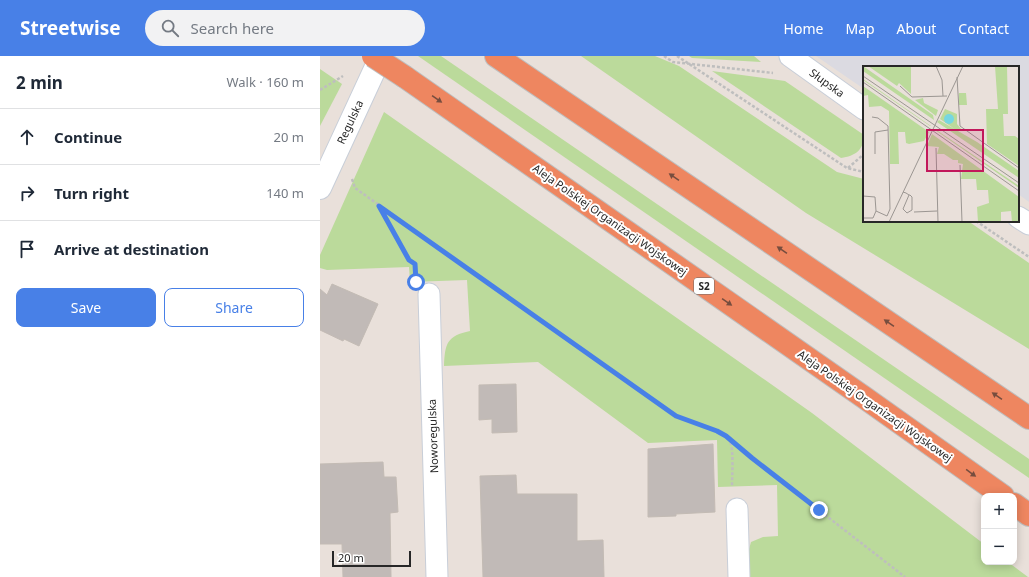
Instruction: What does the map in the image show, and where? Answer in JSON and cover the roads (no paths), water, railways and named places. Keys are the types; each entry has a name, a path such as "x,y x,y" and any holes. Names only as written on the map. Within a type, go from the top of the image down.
{"highway":[{"name":"Aleja Polskiej Organizacji Wojskowej","path":"373,56 865,398 999,493"},
{"path":"496,56 1029,418"},
{"path":"1017,506 1029,515"}],"street":[{"name":"Regulska","path":"320,188 381,56"},
{"name":"Słupska","path":"790,56 863,108"},
{"path":"1019,218 1029,224"},
{"name":"Noworegulska","path":"423,288 437,577"},
{"path":"737,509 739,577"}]}
